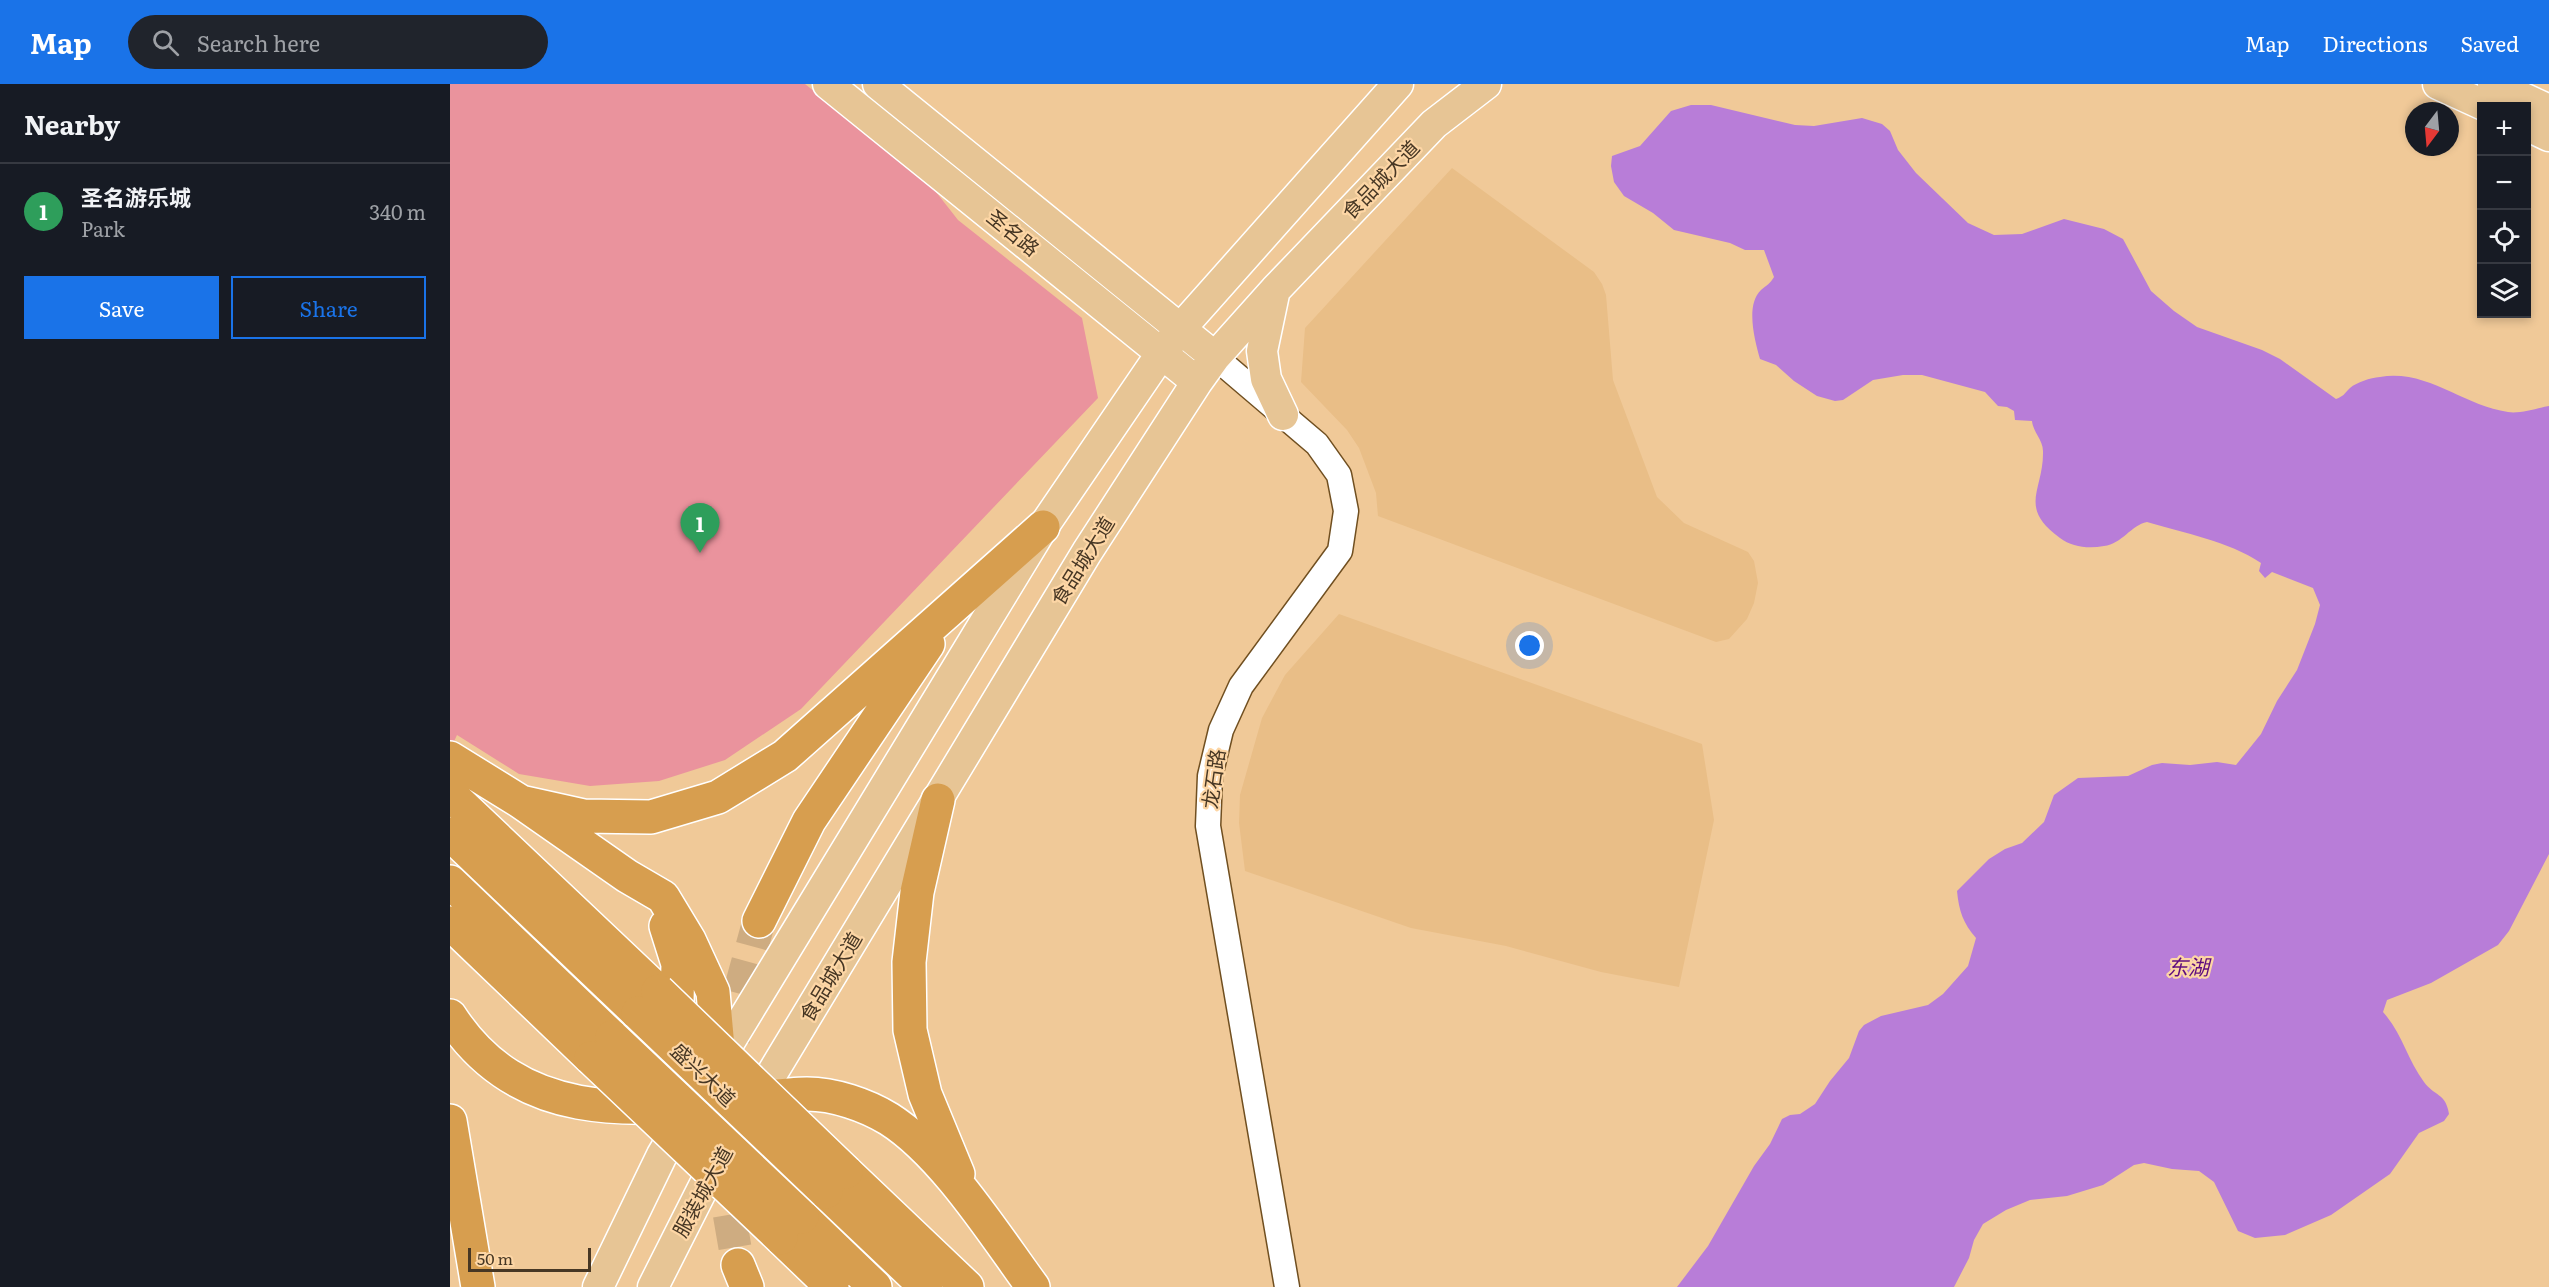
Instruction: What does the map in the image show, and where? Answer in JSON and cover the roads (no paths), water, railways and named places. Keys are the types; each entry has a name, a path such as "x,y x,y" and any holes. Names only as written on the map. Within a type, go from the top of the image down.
{"highway":[{"path":"521,802 584,816 651,817 718,797 785,756 958,600 1043,527"},
{"path":"759,921 809,821 958,600"},
{"path":"450,758 521,802 627,876 663,897 689,940 713,992 719,1059 702,1104 704,1186"},
{"path":"450,794 490,852"},
{"path":"938,800 917,892 909,962 910,1030 926,1094 969,1200"},
{"path":"450,834 490,852"},
{"name":"盛兴大道","path":"490,852 836,1182 926,1287"},
{"path":"506,1075 556,1086 607,1080 639,1063 663,1035 677,1001 678,964 662,912 627,876"},
{"name":"盛兴大道","path":"453,885 602,1047 791,1228 875,1287"},
{"path":"450,923 602,1047"},
{"path":"450,1016 466,1041 506,1075 552,1098 604,1108 702,1104 808,1094 852,1102 888,1119 922,1145 969,1200 1033,1287"},
{"path":"450,1121 478,1287"},
{"path":"836,1182 967,1287"},
{"path":"791,1228 832,1287"}],"main road":[{"name":"圣名路","path":"878,84 1215,357"},
{"path":"719,1059 1043,527 1161,354 1181,328 1398,84"},
{"name":"食品城大道","path":"757,1099 1088,552 1197,382 1215,357 1275,290 1434,124 1486,84"},
{"path":"2438,84 2477,102"},
{"path":"2493,84 2549,110"},
{"name":"圣名路","path":"843,88 1197,382"},
{"path":"2531,127 2549,136"},
{"path":"1275,290 1262,351 1266,379 1283,415"},
{"name":"服装城大道","path":"653,1287 704,1186 757,1099"},
{"path":"598,1287 662,1155 702,1104"}],"street":[{"name":"龙石路","path":"1215,357 1317,444 1339,475 1346,511 1340,551 1241,686 1221,730 1213,765 1208,826 1287,1287"}],"water":[{"name":"东湖","path":"1691,105 1711,105 1795,125 1814,126 1862,118 1882,124 1890,131 1898,150 1916,173 1968,223 1994,235 2022,234 2064,219 2104,229 2123,239 2151,291 2174,311 2197,327 2262,350 2280,359 2336,399 2364,381 2397,376 2430,383 2476,403 2508,412 2523,412 2549,406 2549,854 2509,931 2498,945 2431,983 2387,1000 2383,1012 2390,1020 2418,1073 2428,1087 2442,1098 2449,1114 2444,1121 2419,1133 2390,1174 2331,1215 2285,1235 2255,1238 2238,1231 2214,1182 2199,1171 2172,1169 2144,1163 2134,1165 2103,1185 2067,1196 2030,1200 2006,1210 1983,1224 1954,1287 1677,1287 1708,1246 1754,1166 1770,1144 1782,1119 1800,1114 1815,1104 1849,1058 1859,1031 1864,1025 1881,1016 1928,1005 1943,994 1968,966 1976,938 1962,916 1957,891 1989,859 2005,849 2022,843 2044,822 2054,795 2078,778 2128,776 2162,763 2190,765 2217,762 2236,765 2261,734 2277,701 2297,670 2320,605 2313,588 2272,572 2265,578 2259,571 2261,563 2248,555 2206,538 2147,522 2110,545 2080,546 2060,538 2039,517 2036,507 2043,451 2032,421 2015,420 2014,411 1998,406 1985,392 1922,375 1903,375 1873,380 1843,400 1835,401 1817,396 1794,381 1776,365 1760,359 1753,323 1753,305 1761,290 1774,277 1764,250 1745,250 1730,243 1674,230 1653,213 1624,196 1614,182 1612,156 1640,146 1671,111"}],"tunnel":[{"path":"733,1042 736,1005 759,921"},
{"path":"726,1166 726,1195 738,1265"}],"place":[{"name":"圣名游乐城","path":"700,553"}]}
